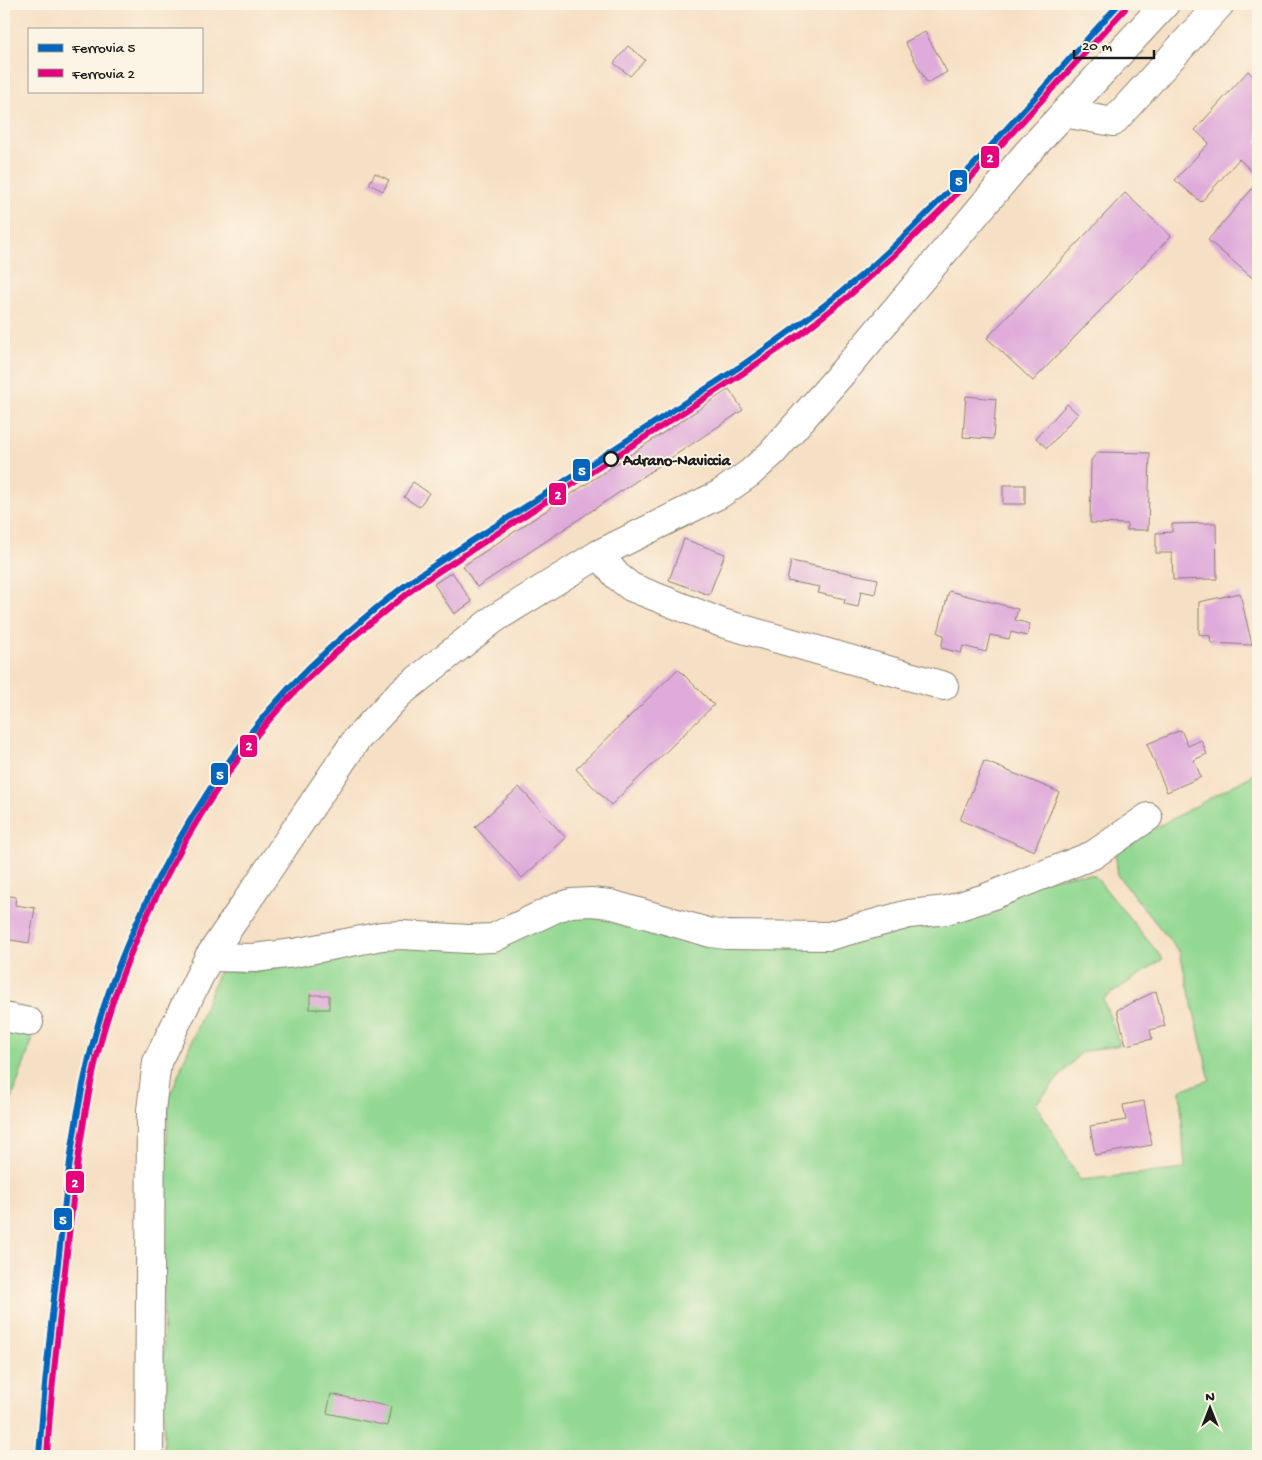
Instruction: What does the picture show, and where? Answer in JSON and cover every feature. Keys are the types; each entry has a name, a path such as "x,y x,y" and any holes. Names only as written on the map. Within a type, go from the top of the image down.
{"main road":[{"path":"149,1456 151,1110 157,1062 209,957 356,740 399,694 494,618 599,554 720,494 750,473 772,452 849,365 1028,152 1165,4"},
{"path":"1064,113 1113,122 1220,4"},
{"path":"599,554 617,576 631,587 722,623 944,686"},
{"path":"209,957 254,958 294,953 382,936 493,938 556,908 571,903 591,902 610,904 711,933 726,935 829,936 909,914 947,910 988,897 1093,855 1148,817"}],"green space":[{"path":"1258,772 1258,1456 164,1456 163,1212 169,1099 219,971 254,971 575,912 606,914 734,945 1076,874 1094,875 1163,959 1103,999 1120,1045 1081,1052 1036,1104 1080,1180 1185,1169 1180,1090 1210,1080 1180,953 1118,876 1115,850"},
{"path":"4,1021 26,1032 33,1038 4,1122"}],"building":[{"path":"925,32 947,72 927,83 905,42"},
{"path":"628,46 645,60 630,76 614,63"},
{"path":"1248,71 1258,81 1258,139 1256,141 1258,142 1258,177 1239,159 1201,202 1175,180 1209,143 1195,130"},
{"path":"375,173 389,180 383,191 369,184"},
{"path":"1258,182 1258,277 1255,280 1208,240"},
{"path":"1125,193 1171,236 1033,381 987,338"},
{"path":"729,389 743,410 477,587 463,566"},
{"path":"966,396 996,399 993,439 963,437"},
{"path":"1067,404 1078,414 1047,448 1036,438"},
{"path":"1098,452 1150,453 1148,530 1127,530 1127,524 1090,523 1091,460"},
{"path":"413,482 429,493 419,507 404,497"},
{"path":"1003,485 1025,485 1025,504 1003,504"},
{"path":"1216,523 1217,579 1173,580 1172,553 1156,553 1156,533 1172,532 1172,524"},
{"path":"684,539 725,554 709,595 669,580"},
{"path":"791,561 878,579 875,594 861,591 858,607 844,604 845,599 818,593 820,587 787,581"},
{"path":"452,572 472,602 454,614 434,584"},
{"path":"949,591 1018,609 1015,620 1030,624 1027,636 1011,632 1009,639 990,635 986,652 963,646 961,653 941,648 944,635 938,633"},
{"path":"1240,593 1252,645 1211,643 1210,636 1199,634 1199,602"},
{"path":"678,669 714,705 611,805 576,769"},
{"path":"1181,730 1188,746 1201,740 1207,754 1194,760 1201,777 1167,792 1147,744"},
{"path":"984,761 1059,792 1034,851 960,820"},
{"path":"519,787 566,838 522,878 475,827"},
{"path":"4,895 16,897 15,905 35,908 29,943 5,939"},
{"path":"1156,991 1165,1026 1150,1030 1152,1039 1126,1045 1117,1010"},
{"path":"310,995 329,995 329,1009 310,1009"},
{"path":"1144,1101 1152,1145 1095,1155 1090,1126 1126,1120 1123,1105"},
{"path":"331,1394 391,1407 387,1426 327,1413"}],"rail line":[{"name":"5","path":"39,1456 50,1330 69,1172 82,1089 95,1035 122,956 157,880 174,847 233,755 304,672 395,593 444,559 744,364 803,322 859,277 895,245 953,187 1119,4"},
{"name":"2","path":"47,1456 56,1354 77,1170 90,1087 103,1033 116,992 150,909 193,827 243,753 287,700 323,664 421,583 748,370 802,333 851,294 899,251 949,202 1125,9"}],"place":[{"name":"Adrano-Naviccia","path":"611,459"}]}
